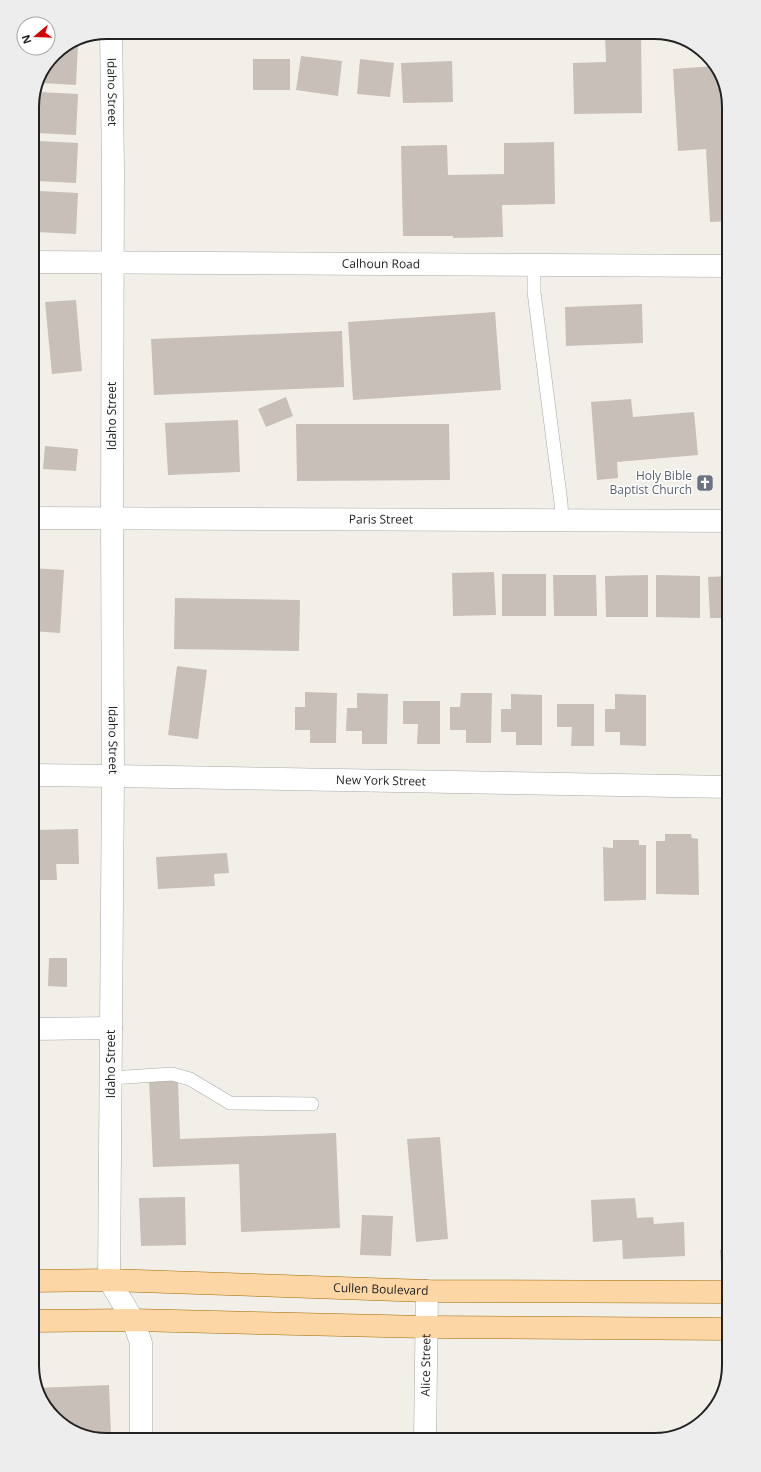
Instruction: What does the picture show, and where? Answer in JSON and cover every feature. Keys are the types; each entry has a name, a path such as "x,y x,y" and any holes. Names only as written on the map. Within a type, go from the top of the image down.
{"main road":[{"name":"Cullen Boulevard","path":"39,1280 109,1280 427,1291 722,1292"},
{"path":"39,1321 133,1320 426,1327 722,1329"}],"street":[{"name":"Idaho Street","path":"109,1280 113,776 113,263 111,39"},
{"name":"Calhoun Road","path":"39,262 722,266"},
{"name":"Paris Street","path":"39,518 112,520 722,521"},
{"name":"New York Street","path":"39,775 722,787"},
{"path":"39,1028 111,1028"},
{"path":"109,1280 133,1320 141,1343 141,1433"},
{"name":"Alice Street","path":"425,1433 427,1291"}],"lane":[{"path":"534,265 534,292 562,521"},
{"path":"111,1078 172,1074 190,1079 230,1103 312,1104"}],"building":[{"path":"605,39 641,39 642,113 574,114 573,63 606,62"},
{"path":"78,46 76,85 44,83 53,66 62,56"},
{"path":"301,56 342,61 338,96 296,90"},
{"path":"253,59 290,59 290,90 253,90"},
{"path":"360,59 394,63 390,97 357,94"},
{"path":"452,61 453,102 403,103 401,63"},
{"path":"708,66 717,81 721,94 722,107 722,221 710,222 706,149 678,151 673,69"},
{"path":"41,92 78,94 76,135 39,133 39,103"},
{"path":"39,141 78,143 76,183 39,181"},
{"path":"554,142 555,204 502,205 503,237 453,238 453,236 403,236 401,146 447,145 448,175 504,174 504,143"},
{"path":"39,191 78,193 76,234 39,232"},
{"path":"76,300 82,371 52,374 45,302"},
{"path":"642,304 643,343 566,346 565,307"},
{"path":"495,312 501,390 353,400 348,322"},
{"path":"342,331 344,387 154,395 151,339"},
{"path":"286,397 293,416 266,427 258,409"},
{"path":"631,399 633,417 694,412 698,455 617,462 618,478 597,480 591,402"},
{"path":"238,420 240,472 168,475 165,423"},
{"path":"296,424 449,424 450,480 297,481"},
{"path":"45,446 78,449 76,471 43,469"},
{"path":"39,568 64,570 60,633 39,632"},
{"path":"494,572 496,615 453,616 452,573"},
{"path":"502,574 546,574 546,616 502,616"},
{"path":"553,575 596,575 597,616 554,616"},
{"path":"648,575 648,617 606,617 605,576"},
{"path":"656,575 700,576 700,618 656,617"},
{"path":"722,576 722,618 710,618 708,577"},
{"path":"175,598 300,600 299,651 174,649"},
{"path":"177,666 207,670 198,739 168,735"},
{"path":"305,692 337,693 336,743 310,743 310,730 295,730 295,707 305,707"},
{"path":"357,693 388,694 387,744 362,744 362,731 346,731 347,708 357,708"},
{"path":"461,693 492,693 491,743 466,743 466,730 450,730 450,707 460,707"},
{"path":"511,694 542,695 542,745 516,745 516,732 501,732 501,709 511,709"},
{"path":"615,694 646,695 646,746 620,745 620,732 605,732 605,709 615,709"},
{"path":"403,701 440,701 440,744 417,744 418,724 403,724"},
{"path":"557,704 594,704 594,746 571,746 572,727 557,727"},
{"path":"78,829 79,864 56,864 57,880 39,880 39,830"},
{"path":"665,834 691,834 692,838 698,839 699,895 656,894 656,841 665,841"},
{"path":"613,840 639,840 639,845 646,845 646,900 604,901 603,847 613,848"},
{"path":"227,853 229,873 214,874 215,886 158,889 156,857"},
{"path":"49,958 67,958 67,987 48,986"},
{"path":"178,1079 180,1139 336,1133 340,1228 241,1232 239,1164 153,1167 149,1080"},
{"path":"440,1137 448,1239 416,1242 407,1139"},
{"path":"185,1197 186,1245 141,1246 139,1198"},
{"path":"635,1198 637,1218 653,1217 654,1224 684,1222 685,1256 623,1259 622,1240 593,1242 591,1200"},
{"path":"362,1215 393,1216 391,1256 360,1255"},
{"path":"720,1250 722,1250 722,1264"},
{"path":"109,1385 111,1433 94,1432 77,1426 69,1421 53,1406 43,1388"}],"place":[{"name":"Holy Bible Baptist Church","path":"705,483"}]}
